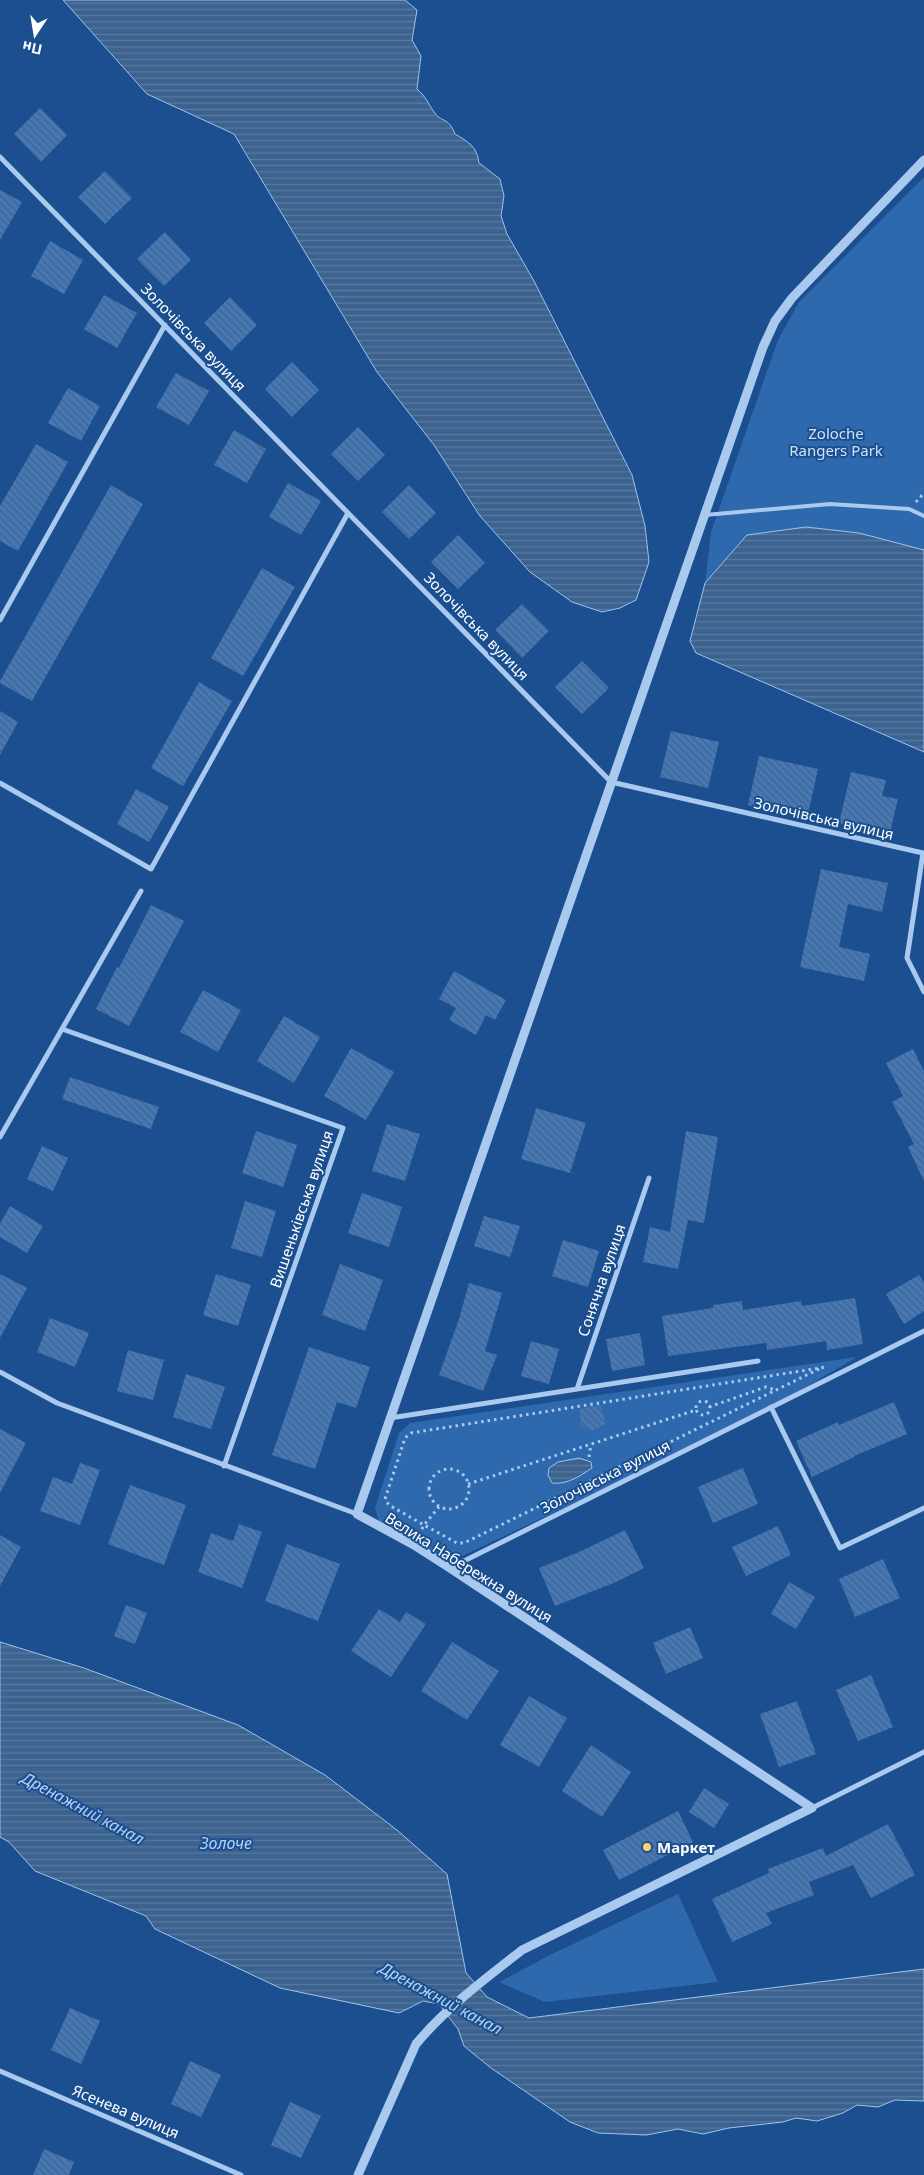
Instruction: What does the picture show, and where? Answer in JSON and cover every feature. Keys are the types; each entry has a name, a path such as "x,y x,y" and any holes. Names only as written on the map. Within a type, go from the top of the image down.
{"street":[{"name":"Золочівська вулиця","path":"0,157 611,782 923,853 907,958 924,992"},
{"path":"357,1514 764,347 776,320 792,298 924,160"},
{"path":"0,620 165,325"},
{"path":"0,783 150,868 348,513"},
{"path":"0,1137 141,891"},
{"name":"Вишеньківська вулиця","path":"62,1029 343,1128 224,1466"},
{"name":"Сонячна вулиця","path":"577,1389 649,1178"},
{"name":"Золочівська вулиця","path":"450,1568 924,1330"},
{"path":"390,1418 758,1361"},
{"name":"Велика Набережна вулиця","path":"0,1372 57,1403 357,1514 414,1545 450,1568 812,1808"},
{"path":"771,1407 840,1548 924,1508"},
{"path":"358,2175 416,2044 430,2027 522,1950 924,1752"},
{"name":"Ясенева вулиця","path":"0,2071 241,2175"}],"lane":[{"path":"705,515 830,504 909,509 924,516"}],"path":[{"path":"819,1369 464,1542 457,1543 389,1505 385,1499 405,1438 411,1433 768,1377 819,1369"},
{"path":"766,1386 768,1377"},
{"path":"696,1410 699,1414 705,1415 710,1407 766,1386 775,1390"},
{"path":"696,1410 698,1404 702,1402 707,1403 710,1407"},
{"path":"468,1484 696,1410"},
{"path":"589,1457 591,1444"},
{"path":"449,1469 461,1473 468,1484 469,1491 463,1503 452,1509 439,1507 430,1497 428,1491 432,1478 436,1473 449,1469"},
{"path":"414,1545 424,1525 439,1507"}],"green space":[{"name":"Zoloche Rangers Park","path":"924,177 924,550 859,533 806,527 747,535 705,583 711,532 778,340 799,302"},
{"path":"857,1357 758,1415 450,1562 379,1522 375,1508 399,1433 410,1423"},
{"path":"678,1894 718,1982 545,2002 499,1982 550,1955"}],"water":[{"path":"63,0 405,0 417,10 412,40 421,56 417,89 439,118 447,122 455,134 474,148 479,163 500,179 504,196 501,216 507,234 534,281 632,475 645,526 649,562 636,600 620,608 602,612 572,602 530,572 480,516 434,445 377,372 234,134 147,94"},
{"path":"806,527 859,533 924,550 924,752 696,653 690,641 705,583 747,535"},
{"path":"579,1458 591,1462 592,1468 578,1477 563,1483 552,1483 548,1475 549,1468 558,1462"},
{"name":"Золоче","path":"0,1642 84,1668 238,1725 325,1775 397,1830 447,1874 466,1973 487,1997 529,2018 924,1969 924,2101 895,2100 878,2107 857,2105 843,2113 817,2121 796,2118 783,2122 729,2128 703,2134 678,2129 646,2135 598,2133 570,2122 491,2068 464,2046 458,2029 439,2004 423,2001 399,2013 280,1988 155,1929 146,1916 35,1871 9,1842 0,1837"}],"building":[{"path":"40,108 67,135 41,162 14,134"},
{"path":"105,171 132,198 105,224 78,197"},
{"path":"0,190 22,202 0,240"},
{"path":"165,232 191,260 164,286 137,259"},
{"path":"50,241 83,260 64,294 31,276"},
{"path":"104,295 137,313 117,348 84,329"},
{"path":"230,297 257,325 231,351 204,323"},
{"path":"292,362 319,390 292,417 265,389"},
{"path":"176,373 209,391 189,425 156,407"},
{"path":"68,388 100,406 81,441 48,423"},
{"path":"358,427 385,455 358,481 331,454"},
{"path":"234,430 266,449 247,483 214,465"},
{"path":"36,444 68,462 18,551 0,541 0,506"},
{"path":"288,483 321,501 301,535 269,517"},
{"path":"111,485 143,504 32,701 0,683 0,681"},
{"path":"409,485 436,513 409,539 382,512"},
{"path":"458,535 485,563 458,589 431,562"},
{"path":"262,568 295,587 243,676 211,658"},
{"path":"522,604 549,631 522,658 495,630"},
{"path":"582,661 609,688 582,714 555,687"},
{"path":"199,682 232,701 183,786 151,768"},
{"path":"0,711 18,722 0,755"},
{"path":"671,731 719,742 708,788 660,777"},
{"path":"759,756 818,769 807,818 748,805"},
{"path":"851,772 886,780 882,796 898,799 889,836 839,823"},
{"path":"136,789 169,807 149,842 117,824"},
{"path":"821,869 888,883 882,912 848,904 839,947 870,954 864,981 800,967"},
{"path":"151,905 184,921 129,1026 96,1009"},
{"path":"454,971 506,1000 495,1020 486,1015 476,1035 449,1020 456,1008 439,999"},
{"path":"203,990 241,1010 218,1052 180,1032"},
{"path":"284,1016 320,1037 294,1083 257,1061"},
{"path":"351,1048 394,1072 366,1120 324,1096"},
{"path":"913,1049 924,1071 924,1181 908,1147 914,1144 892,1102 903,1096 886,1063"},
{"path":"70,1077 159,1107 151,1129 62,1099"},
{"path":"536,1108 586,1123 570,1173 521,1159"},
{"path":"387,1124 420,1134 405,1181 372,1171"},
{"path":"256,1131 297,1145 283,1187 242,1173"},
{"path":"686,1131 718,1137 704,1223 688,1220 678,1269 643,1262 650,1227 670,1232"},
{"path":"42,1146 68,1158 53,1191 27,1179"},
{"path":"362,1193 402,1207 389,1247 348,1233"},
{"path":"245,1201 276,1211 262,1257 231,1248"},
{"path":"10,1206 43,1226 27,1253 0,1237 0,1224"},
{"path":"484,1216 520,1226 510,1257 474,1246"},
{"path":"563,1240 599,1251 588,1287 552,1276"},
{"path":"340,1264 383,1280 365,1331 322,1315"},
{"path":"0,1274 27,1288 0,1338"},
{"path":"216,1274 251,1285 238,1326 203,1315"},
{"path":"919,1275 924,1282 924,1311 904,1324 886,1294"},
{"path":"469,1283 502,1293 485,1351 497,1355 483,1391 439,1375 459,1319"},
{"path":"855,1298 863,1344 827,1350 826,1341 767,1350 766,1343 668,1356 662,1316 713,1308 713,1305 742,1301 743,1310 801,1301 802,1306"},
{"path":"50,1318 89,1333 75,1367 37,1352"},
{"path":"640,1333 645,1365 612,1371 606,1339"},
{"path":"531,1341 559,1349 549,1384 521,1376"},
{"path":"309,1347 370,1367 356,1408 337,1402 315,1469 272,1455"},
{"path":"128,1350 164,1360 153,1400 117,1391"},
{"path":"186,1374 225,1387 211,1429 173,1417"},
{"path":"894,1402 907,1434 854,1456 812,1477 796,1441 838,1422 839,1425"},
{"path":"600,1405 606,1424 592,1431 581,1424 580,1409"},
{"path":"0,1429 26,1443 0,1493"},
{"path":"80,1463 100,1470 80,1525 40,1511 53,1477 72,1484"},
{"path":"743,1468 758,1504 713,1523 698,1487"},
{"path":"130,1485 186,1505 164,1565 108,1544"},
{"path":"239,1524 262,1532 242,1588 198,1572 211,1533 233,1541"},
{"path":"778,1526 791,1555 746,1576 732,1547"},
{"path":"625,1530 644,1568 616,1582 555,1606 539,1568 579,1552"},
{"path":"0,1535 21,1547 0,1586"},
{"path":"287,1544 340,1564 318,1621 265,1601"},
{"path":"883,1559 900,1598 855,1617 839,1579"},
{"path":"789,1582 815,1597 796,1629 771,1614"},
{"path":"126,1605 147,1613 135,1644 114,1636"},
{"path":"379,1609 400,1622 406,1612 426,1624 391,1677 351,1651"},
{"path":"690,1627 703,1658 666,1674 653,1643"},
{"path":"452,1642 499,1671 467,1720 421,1691"},
{"path":"871,1675 893,1727 858,1741 836,1690"},
{"path":"529,1696 567,1718 539,1767 500,1745"},
{"path":"797,1701 816,1754 779,1767 760,1714"},
{"path":"591,1745 631,1772 602,1817 562,1791"},
{"path":"704,1788 729,1804 714,1828 689,1812"},
{"path":"678,1811 693,1842 619,1880 603,1850"},
{"path":"888,1824 915,1875 871,1898 853,1865 809,1882 814,1895 766,1913 772,1924 732,1942 712,1899 769,1873 768,1869 823,1848 826,1856"},
{"path":"70,2008 100,2021 81,2064 51,2050"},
{"path":"190,2061 221,2075 201,2117 171,2104"},
{"path":"290,2102 321,2116 301,2158 271,2145"},
{"path":"44,2149 74,2162 69,2175 33,2175"}],"place":[{"name":"Маркет","path":"647,1847"}],"water label":[{"name":"Дренажний канал","path":"83,1808"},
{"name":"Дренажний канал","path":"441,1998"}]}
